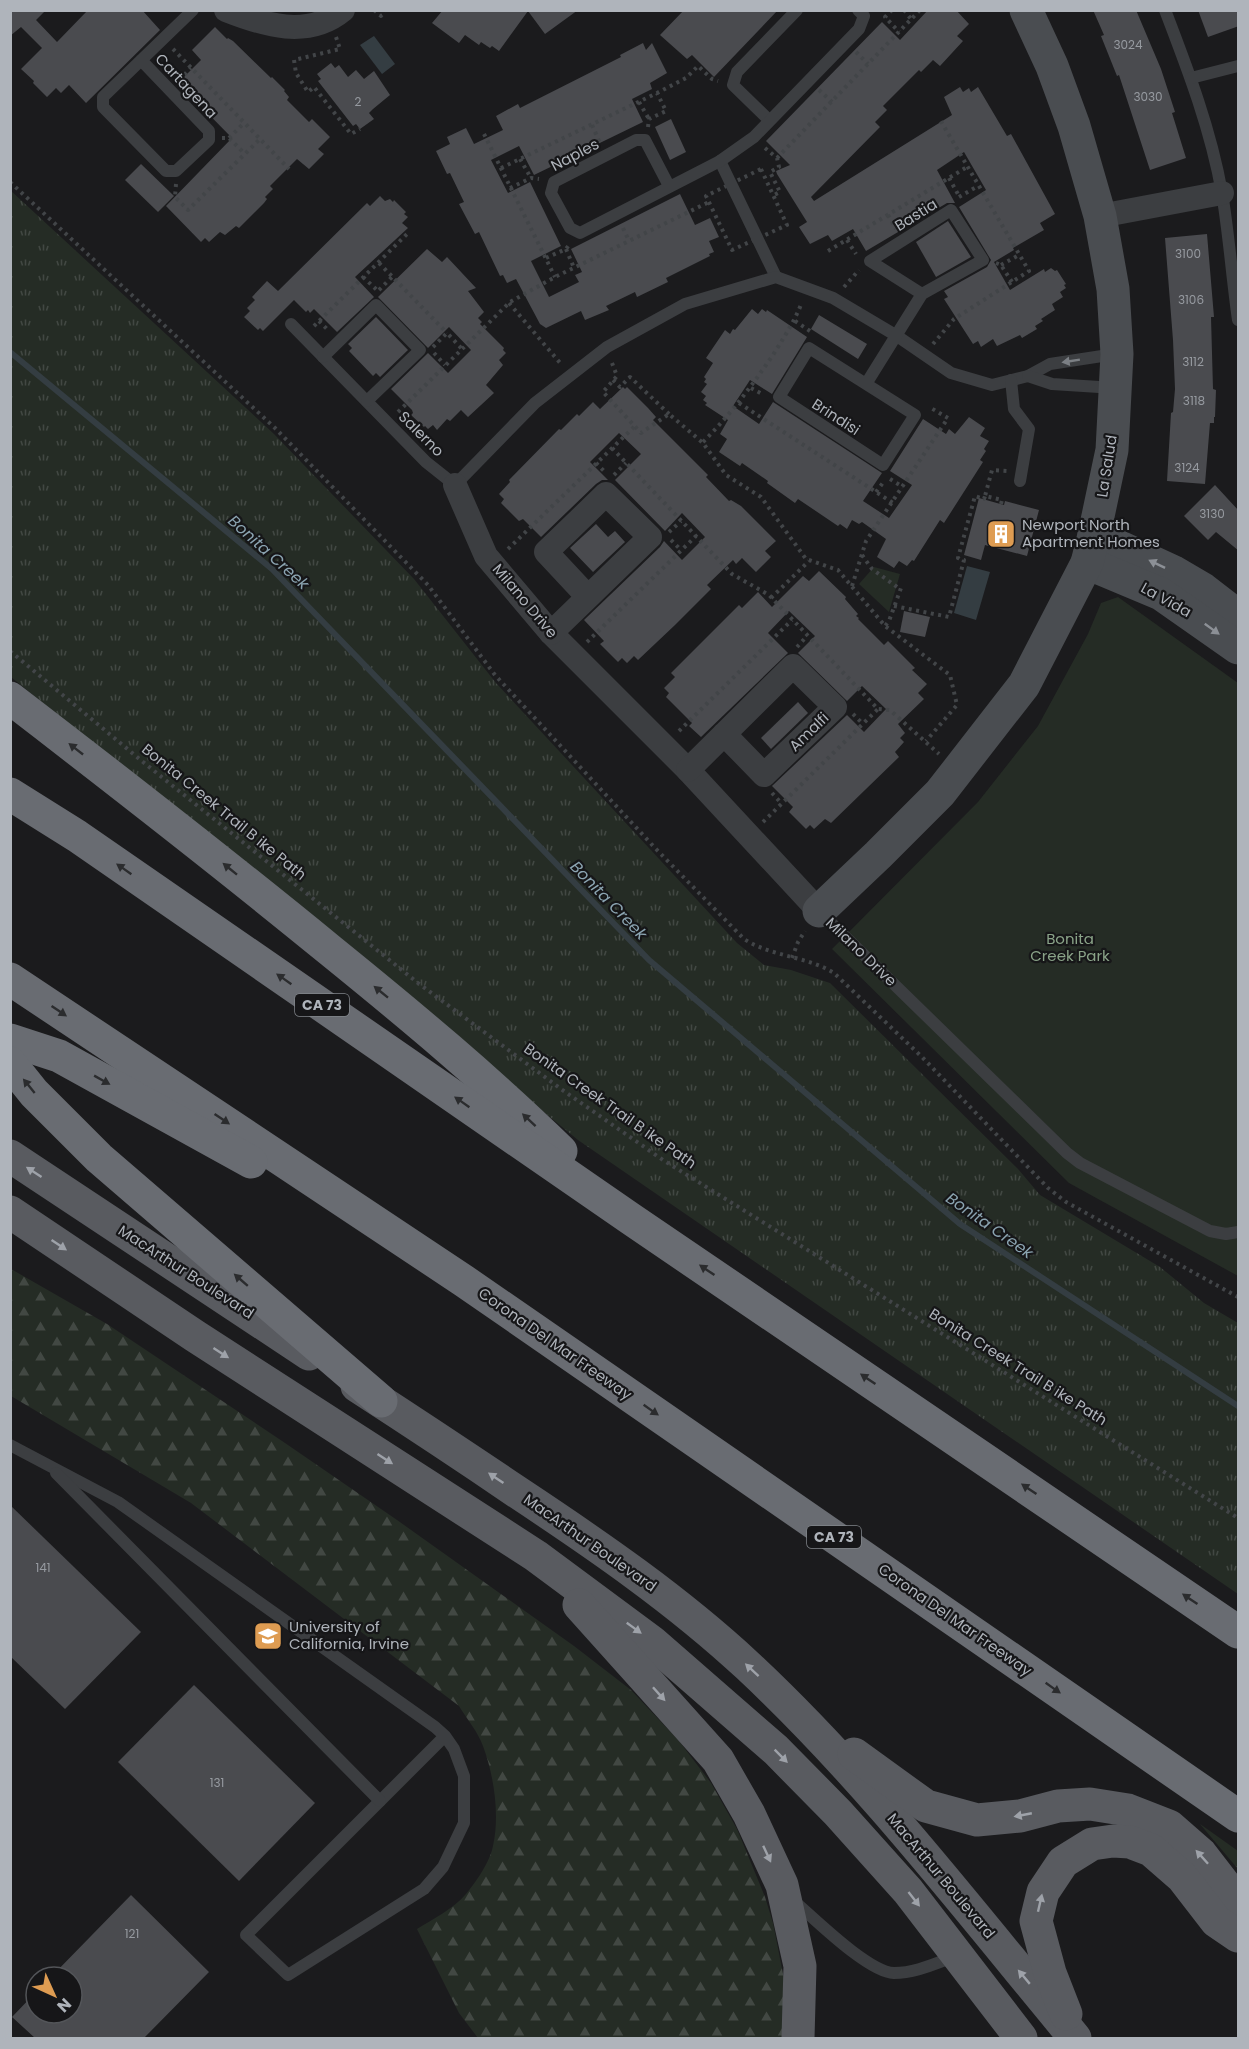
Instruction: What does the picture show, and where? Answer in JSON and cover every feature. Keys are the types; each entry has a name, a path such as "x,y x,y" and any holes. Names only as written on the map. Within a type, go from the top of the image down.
{"highway":[{"path":"10,698 223,863 425,1028 525,1116 631,1219"},
{"name":"CA 73","path":"10,794 77,836 631,1219 1239,1632"},
{"name":"CA 73","path":"10,979 465,1281"},
{"path":"10,1040 59,1056 465,1281"},
{"path":"10,1063 34,1093 99,1158 381,1401"},
{"name":"Corona Del Mar Freeway","path":"465,1281 1239,1816"}],"main road":[{"name":"MacArthur Boulevard","path":"10,1156 592,1542 663,1595 746,1664 794,1710 870,1792 1075,2038"},
{"path":"10,1212 195,1336 536,1557 652,1642 776,1750 838,1813 908,1891 1021,2038"},
{"path":"536,1557 718,1760 748,1814 783,1892 800,1966 798,2038"},
{"path":"794,1710 926,1806 977,1820 1020,1816 1058,1806 1090,1804 1128,1810 1169,1826 1201,1854 1239,1902"},
{"path":"1075,2038 1050,1973 1036,1921 1043,1892 1063,1862 1092,1844 1113,1841 1130,1842 1151,1850 1182,1877 1216,1921 1239,1936"}],"street":[{"path":"226,10 255,22 290,28 330,20 339,21"},
{"name":"La Salud","path":"819,911 940,793 1024,685 1091,549 1112,450 1117,354 1113,289 1100,216 1074,126 1052,66 1026,10"},
{"path":"1100,216 1221,193"},
{"name":"Milano Drive","path":"455,485 486,556 551,633 688,770 819,911"},
{"name":"La Vida","path":"1091,549 1174,572 1203,589 1239,616"},
{"name":"La Vida","path":"1091,549 1239,648"},
{"path":"551,633 588,597"},
{"name":"Amalfi","path":"688,770 724,734 793,666 835,707 764,775 724,734"}],"lane":[{"name":"Cartagena","path":"141,60 209,131 209,140 176,171 166,171 103,107 103,97 141,60 193,10"},
{"path":"769,120 733,85 737,72 797,10"},
{"path":"580,233 720,161 754,137 859,29 864,16 858,10"},
{"path":"1165,10 1191,78 1221,193 1239,320"},
{"path":"1191,78 1239,66"},
{"name":"Naples","path":"580,233 570,228 551,193 554,182 636,140 646,142"},
{"path":"646,142 669,186"},
{"path":"720,161 776,277"},
{"name":"Bastia","path":"922,294 870,261 951,211 982,260"},
{"path":"866,384 922,294 982,260"},
{"path":"455,485 536,403 606,348 685,304 776,277 834,298 897,336 951,373 992,385 1028,376 1050,364 1117,354"},
{"path":"323,357 376,305 420,350 367,401"},
{"name":"Salerno","path":"291,324 426,462 455,485"},
{"name":"Brindisi","path":"809,348 866,384 915,415 883,465 778,397 809,348"},
{"path":"1028,376 1052,384 1116,388"},
{"path":"1011,380 1014,409 1029,429 1020,476"},
{"name":"Milano Drive","path":"819,911 1067,1153 1080,1163 1210,1231 1226,1234 1239,1232"},
{"path":"10,1445 118,1502 425,1720 445,1736 454,1749 464,1776 464,1823 443,1867 424,1889 288,1975 246,1935 445,1736"},
{"path":"48,1465 380,1801"},
{"path":"783,1892 863,1959 880,1969 892,1973 918,1970 957,1955"}],"path":[{"path":"374,10 381,16 385,10"},
{"path":"892,10 885,18 899,32"},
{"path":"904,10 912,19"},
{"path":"777,158 920,10"},
{"path":"339,21 340,49 294,60 296,73 308,92 314,87 351,134 360,129"},
{"path":"163,39 289,169"},
{"path":"501,168 686,78 698,66 712,79 733,85"},
{"path":"649,119 666,111 657,93"},
{"path":"639,102 649,119 646,142"},
{"path":"926,356 934,342 954,320 1029,271 939,118"},
{"path":"209,140 229,138 244,123"},
{"path":"484,134 555,277"},
{"path":"754,137 777,158 779,167 770,172 780,192 772,196"},
{"path":"229,138 245,154"},
{"path":"176,171 176,197 188,210 260,139"},
{"path":"520,159 531,178"},
{"path":"828,251 968,167"},
{"path":"761,169 787,225 732,250 706,196 731,184 761,169"},
{"path":"510,188 531,178 554,182"},
{"path":"949,178 959,197"},
{"path":"10,182 274,428 428,585 495,675 655,848 744,939 757,947 822,966 834,973 922,1057 1048,1188 1066,1202 1239,1298"},
{"path":"951,211 959,197 978,186"},
{"path":"387,422 508,303 555,277 709,202"},
{"path":"546,258 566,249 580,233"},
{"path":"303,336 407,234"},
{"path":"847,240 858,257"},
{"path":"566,249 574,268"},
{"path":"1001,265 1019,255"},
{"path":"982,260 1001,265 1012,282"},
{"path":"379,263 462,349"},
{"path":"834,298 863,266"},
{"path":"363,277 377,291"},
{"path":"703,442 739,403 795,320 807,288"},
{"path":"508,303 571,375"},
{"path":"430,349 447,333"},
{"path":"606,348 617,376 603,392 635,426 641,432 669,414"},
{"path":"613,380 620,387 630,376 669,414 703,442 726,475 761,497 809,560 838,570 885,626 950,675 957,705 926,741"},
{"path":"739,403 893,503"},
{"path":"759,416 764,408"},
{"path":"852,586 866,541 948,418"},
{"path":"493,564 635,426"},
{"path":"612,448 732,574 771,598 878,709 890,710 957,771"},
{"path":"985,496 992,470 1020,476"},
{"path":"876,492 887,477"},
{"path":"894,606 949,618 964,560 958,558 975,496 1002,500 1001,504"},
{"path":"666,535 681,521"},
{"path":"573,655 696,536"},
{"path":"862,555 872,568 901,588 885,626"},
{"path":"771,598 809,560"},
{"path":"664,746 792,620"},
{"name":"Bonita Creek Trail B ike Path","path":"10,651 143,762 400,969 561,1089 663,1160 1239,1518"},
{"path":"749,836 878,709"}],"green space":[{"path":"10,190 274,434 414,579 496,683 737,943 764,965 791,970 830,983 1018,1169 1040,1195 1160,1267 1204,1303 1238,1323 1238,1594 578,1140 11,677"},
{"path":"874,567 900,574 889,612 859,584"},
{"name":"Bonita Creek Park","path":"1118,597 1238,683 1238,1276 1069,1183 832,949 978,802 1038,726 1088,634 1101,603"},
{"path":"11,1269 107,1324 285,1443 574,1646 631,1690 679,1741 711,1783 737,1829 765,1897 773,1923 784,1979 783,2038 478,2038 459,2013 417,1929 461,1899 478,1878 491,1852 496,1822 495,1796 487,1757 475,1731 459,1706 191,1503 11,1396"},
{"path":"1200,1824 1238,1851 1238,1869"}],"shaded area":[{"path":"374,36 395,64 382,74 360,45"},
{"path":"967,566 990,572 976,620 954,613"}],"building":[{"path":"10,10 46,10 36,20 57,42 88,10 142,10 160,30 86,103 69,85 61,93 56,88 47,97 21,69 42,48 21,27 10,36"},
{"path":"443,10 578,10 545,34 528,11 499,51 481,42 479,45 465,35 459,43 432,23"},
{"path":"684,10 778,10 714,77 692,55 687,59 660,35"},
{"path":"928,10 956,10 969,24 957,36 963,41 940,66 933,60 921,72 919,70 883,106 887,110 875,122 880,127 811,197 814,201 952,115 944,97 960,87 963,92 969,88 971,92 978,87 1007,136 1011,134 1055,214 1040,223 1044,230 994,262 1010,290 1044,269 1045,272 1051,268 1057,270 1066,284 1064,285 1066,288 1060,292 1063,297 1052,304 1055,310 1041,319 1043,321 1035,326 1037,329 1022,338 1020,335 997,346 993,339 981,347 978,341 973,344 944,299 948,297 944,291 987,267 991,260 959,207 986,190 964,152 937,170 955,203 947,203 866,251 853,229 832,241 828,235 810,244 799,227 807,222 776,171 790,165 766,141 882,22 900,40"},
{"path":"1093,10 1136,10 1161,69 1175,112 1172,113 1186,158 1150,170 1119,75 1117,76"},
{"path":"1198,10 1239,10 1239,26 1208,37"},
{"path":"215,27 285,90 289,97 287,100 309,122 312,119 330,137 318,149 324,154 309,169 297,159 270,186 273,189 265,197 267,199 239,228 236,226 225,235 220,232 209,242 205,238 201,242 166,206 232,138 178,83 201,60 192,50"},
{"path":"643,43 646,50 652,43 667,73 650,83 652,89 632,99 643,122 534,175 519,146 491,160 508,193 530,182 561,246 531,261 549,297 579,282 575,275 582,272 571,249 680,194 695,225 710,218 719,237 709,241 714,252 666,278 668,282 637,297 635,292 606,306 609,310 585,320 581,311 546,328 540,324 516,279 507,283 503,275 500,276 479,232 475,234 459,204 464,202 436,151 450,144 447,137 466,128 474,144 503,130 496,116 518,104 520,108 621,57 620,55"},
{"path":"331,63 335,68 339,65 348,77 356,70 364,79 374,71 390,95 369,113 374,119 360,129 356,124 353,126 318,81 321,79 317,74"},
{"path":"671,119 686,152 670,160 655,127"},
{"path":"141,164 174,196 158,212 125,180"},
{"path":"380,196 385,201 390,199 393,202 394,200 406,212 404,214 408,217 402,223 408,228 355,277 374,297 337,332 314,309 310,313 308,310 306,312 294,300 263,331 260,328 258,330 244,317 250,311 247,308 255,300 252,297 267,281 278,291 367,203 370,206"},
{"path":"948,221 971,257 936,277 916,242"},
{"path":"1207,234 1214,317 1211,317 1213,389 1216,390 1215,417 1214,423 1210,423 1205,484 1167,481 1171,413 1173,412 1175,389 1165,238"},
{"path":"427,249 442,262 447,257 476,288 468,291 484,312 478,318 482,322 480,324 504,348 506,353 499,360 503,365 486,385 494,393 468,417 461,410 450,421 447,419 437,430 433,425 428,429 424,427 411,415 412,410 391,389 428,353 448,373 471,350 449,327 428,348 378,297"},
{"path":"752,309 758,314 762,309 766,312 767,310 807,337 772,394 750,380 733,406 759,424 773,402 882,473 863,501 889,518 912,485 890,471 923,419 946,434 949,429 955,434 969,417 985,428 980,436 989,441 980,460 983,462 944,523 940,520 914,561 912,560 907,566 899,561 894,568 877,557 886,539 862,522 859,524 852,520 847,529 840,524 838,526 798,499 795,503 742,463 740,466 719,452 727,439 720,434 728,420 705,405 707,403 703,400 706,396 701,392 707,384 704,382 706,379 704,377 713,363 706,358 725,330 730,334"},
{"path":"819,315 867,344 858,359 811,329"},
{"path":"376,317 408,350 380,377 376,373 373,376 349,351 352,348 348,344"},
{"path":"623,387 625,389 627,387 648,408 656,417 653,420 708,475 706,477 729,501 741,506 776,541 765,551 771,557 756,572 742,558 736,564 733,560 707,585 711,589 675,625 638,660 634,656 627,663 622,658 618,662 600,644 604,641 584,620 664,541 682,560 705,537 682,513 665,531 615,480 641,454 619,433 590,462 608,480 602,480 596,484 541,537 523,519 519,521 501,503 504,499 499,494 510,482 509,480 559,429 561,430 577,414 579,416 593,402 600,409"},
{"path":"1215,485 1239,511 1239,551 1216,532 1208,540 1184,516"},
{"name":"Newport North Apartment Homes","path":"979,498 1004,505 1005,501 1039,510 1027,556 985,545 981,560 964,555"},
{"path":"596,524 608,537 615,531 625,542 593,572 570,548"},
{"path":"819,571 846,597 845,599 858,614 856,616 858,619 884,645 888,641 915,668 912,670 927,684 918,693 924,699 898,724 905,733 900,738 904,742 895,752 899,757 831,823 825,819 814,829 810,825 806,829 789,812 793,807 772,786 847,715 864,732 886,709 862,686 847,701 798,653 815,636 789,611 768,633 788,653 701,737 689,726 692,723 666,697 669,693 664,688 675,677 671,673 739,605 742,608 758,592 772,607 803,576 809,581"},
{"path":"904,611 930,617 925,637 900,632"},
{"path":"798,702 808,713 771,749 761,738"},
{"path":"10,1505 141,1632 65,1709 10,1656"},
{"path":"194,1685 315,1803 239,1881 118,1762"},
{"path":"131,1895 209,1972 144,2038 35,2038 12,2017 24,2004 24,2025 84,2025 84,1965 63,1965"}],"waterway":[{"name":"Bonita Creek","path":"10,352 272,569 649,960 960,1224 1238,1406"}],"place":[{"name":"Newport North Apartment Homes","path":"1001,534"},
{"name":"University of California, Irvine","path":"268,1636"}]}
